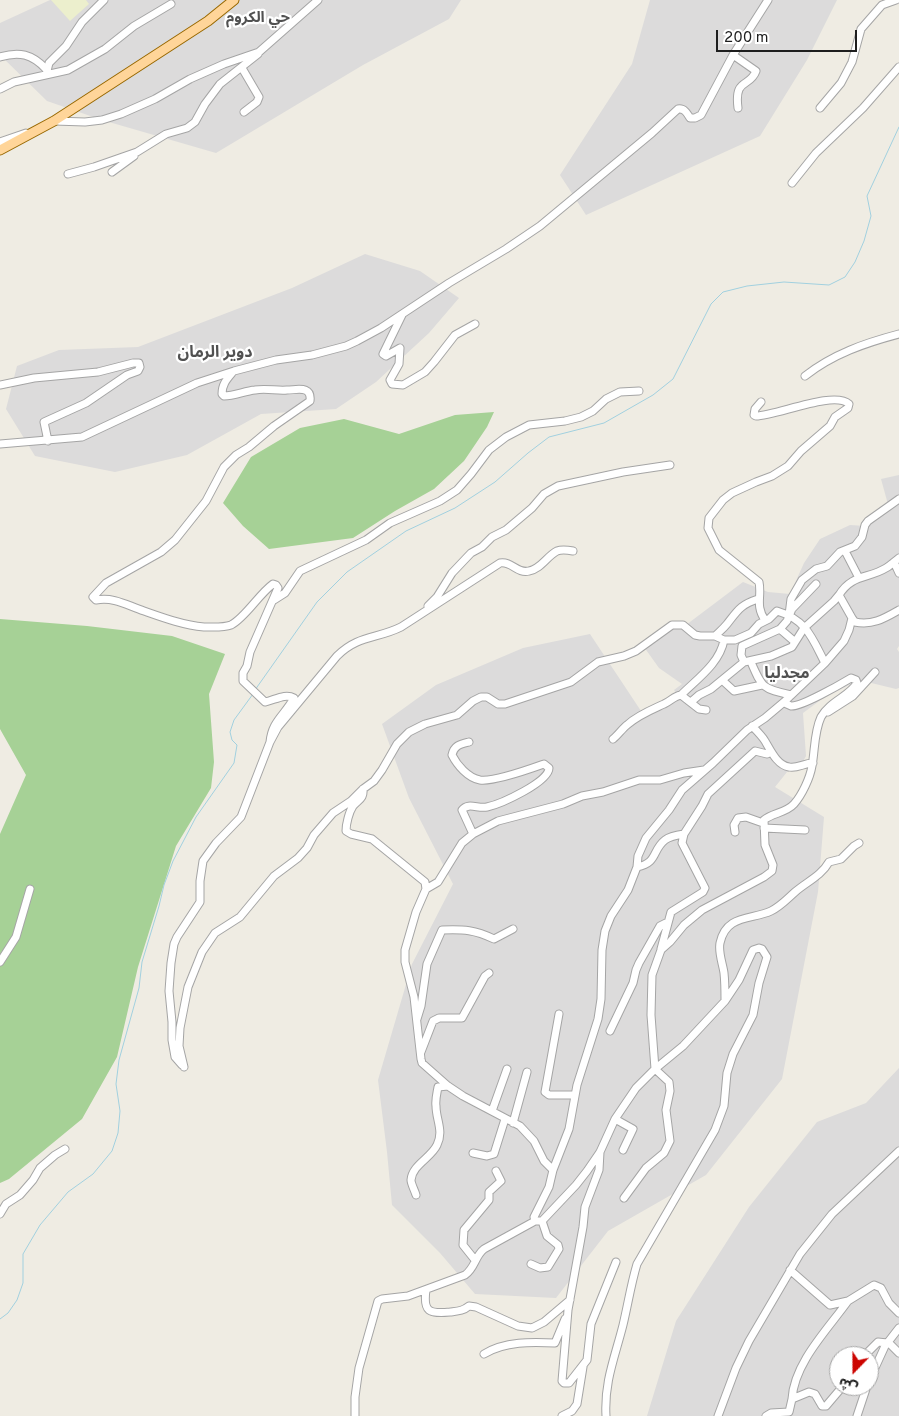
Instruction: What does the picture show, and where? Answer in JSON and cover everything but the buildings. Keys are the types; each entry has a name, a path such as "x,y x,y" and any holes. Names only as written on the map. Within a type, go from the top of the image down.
{"main road":[{"path":"0,150 34,130 54,121 208,21 234,0"}],"street":[{"path":"46,72 49,63 66,46 82,22 104,0"},
{"path":"112,172 166,134 187,128 193,123 214,91 254,58 318,0"},
{"path":"0,444 82,437 197,383 276,360 312,355 346,346 381,328 540,226 678,109 686,111 690,118 700,115 732,55 768,0"},
{"path":"820,108 841,83 852,62 861,29 882,4 896,0"},
{"path":"0,90 14,82 46,72 68,70 104,49 134,26 171,4"},
{"path":"54,121 85,122 102,120 121,114 224,64 260,52"},
{"path":"0,57 26,54 40,62 46,72"},
{"path":"732,55 756,72 752,78 740,87 738,108"},
{"path":"792,183 816,153 863,108 899,67"},
{"path":"242,68 259,97 257,102 244,112"},
{"path":"0,142 34,130"},
{"path":"68,174 138,152"},
{"path":"403,314 383,354 386,356 400,348 399,364 390,380 392,384 403,385 425,372 455,335 475,324"},
{"path":"805,376 842,352 899,334"},
{"path":"0,385 34,378 98,372 133,363 139,364 138,371 127,375 86,403 44,422 48,441"},
{"path":"234,371 225,381 222,394 224,396 257,389 304,389 308,392 310,401 236,455 224,467 206,501 176,540 161,552 106,583 93,597 96,600 114,599 171,620 192,626 213,628 231,624 252,607 264,591 273,584 276,585 278,588 256,638 243,673 242,681 265,702 290,696 294,698 287,710 274,724 270,742"},
{"path":"273,600 285,593 300,572 366,540 390,523 416,513 445,498 456,490 471,474 489,450 506,437 529,425 582,417 593,411 606,399 620,392 639,391"},
{"path":"761,402 754,412 756,416 772,414 796,406 837,400 849,404 848,408 835,417 830,426 801,451 788,466 772,476 732,493 723,500 709,518 708,528 719,550 759,582 758,599 762,616 765,620"},
{"path":"417,617 437,597 452,573 471,553 482,547 492,537 506,530 532,508 544,494 558,486 623,472 670,465"},
{"path":"789,616 791,599 802,580 816,569 827,566 840,552 855,546 860,541 868,521 899,499"},
{"path":"573,551 556,552 538,567 527,572 521,571 509,563 500,563 394,630 347,646 278,727 270,742 241,817 216,843 203,861 200,881 200,902 181,928 174,944 169,991 172,1040 175,1057 184,1067 179,1046 184,1007 196,967 209,941 220,929 240,917 274,876 298,858 307,848 314,835 333,813 351,801 378,775 397,744 409,732 425,724 457,716 476,699 487,697 498,704 505,704 564,685 575,680 598,662 636,651 672,625 683,625 698,635 735,640 747,635 777,611 789,616 812,635 825,663"},
{"path":"845,551 859,578"},
{"path":"691,702 748,662 792,647 804,628 839,595 848,583 886,568 896,560 899,573"},
{"path":"791,695 772,691 762,685 740,653 742,646 780,629 787,621 792,610 816,584"},
{"path":"839,595 855,622 873,623 899,610"},
{"path":"715,636 737,610 745,604 758,599"},
{"path":"531,1264 540,1268 548,1267 559,1249 558,1245 547,1236 534,1217 548,1187 569,1129 577,1084 595,1031 600,1009 603,977 602,950 605,931 611,916 628,890 637,867 638,856 649,832 669,810 682,790 752,726 766,718 825,663 844,642 850,630 852,618"},
{"path":"780,629 795,642"},
{"path":"613,739 635,718 666,703 677,695 682,695 703,675 714,661 724,640"},
{"path":"823,715 852,696 875,672"},
{"path":"661,950 684,925 702,910 772,871 773,865 765,845 764,826 766,818 788,809 794,804 810,775 817,733 823,715 836,700 855,687 857,683 854,678 851,678 795,706 784,702"},
{"path":"722,680 734,691 762,685"},
{"path":"682,695 699,709 706,710"},
{"path":"752,726 780,763 789,768 813,763"},
{"path":"469,742 457,746 453,750 452,755 470,776 480,780 529,770 544,764 549,771 535,785 500,803 477,808 471,805 464,807 462,810 473,834"},
{"path":"624,1198 646,1168 664,1153 670,1141 666,1110 670,1091 668,1082 655,1069 651,1014 652,975 672,910 703,892 705,888 682,843 684,834 708,794 733,769 755,751 767,754 771,752"},
{"path":"426,889 438,882 462,843 473,834 506,818 563,804 582,796 603,792 639,780 660,780 684,772 704,770"},
{"path":"363,789 362,799 351,809 346,831 372,839 425,882 426,889 416,912 405,950 405,962 412,984 422,1063 448,1086 463,1096 520,1126 534,1141 544,1161 553,1170"},
{"path":"735,832 734,824 738,818 746,817 764,826 805,830"},
{"path":"637,867 645,866 651,861 663,841 684,834"},
{"path":"725,1001 725,976 719,944 725,932 733,923 741,919 761,915 781,905 822,872 830,862 841,859 859,843"},
{"path":"0,962 16,937 30,889"},
{"path":"610,1032 633,983 639,963 660,926 668,922"},
{"path":"416,1022 421,1006 427,964 442,930 465,929 479,932 494,939 512,929"},
{"path":"355,1416 355,1397 359,1368 378,1302 382,1299 408,1296 465,1275 471,1270 478,1253 484,1248 538,1221 576,1185 600,1152 615,1119 636,1088 655,1069 683,1046 725,1001 753,950 759,948 762,949 767,957 759,983 753,1015 733,1054 727,1073 724,1106 720,1118 715,1130 637,1264 606,1391 606,1416"},
{"path":"420,1055 433,1021 439,1018 462,1018 488,973"},
{"path":"559,1014 545,1092 549,1095 576,1095"},
{"path":"492,1111 507,1069"},
{"path":"513,1123 527,1072"},
{"path":"416,1195 412,1180 417,1167 437,1146 441,1132 436,1108 438,1087 448,1086"},
{"path":"473,1152 487,1156 494,1154 505,1119"},
{"path":"615,1119 633,1129 623,1150"},
{"path":"0,1214 6,1204 20,1195 40,1168 65,1149"},
{"path":"718,1416 746,1348 803,1249 848,1198 899,1151"},
{"path":"583,1367 569,1383 562,1381 568,1310 585,1207 599,1170 600,1152"},
{"path":"475,1260 463,1244 464,1230 489,1200 489,1192 501,1181 496,1171"},
{"path":"562,1416 572,1411 577,1404 583,1367 588,1356 591,1324 616,1262"},
{"path":"790,1270 828,1304 834,1305 848,1301"},
{"path":"766,1416 771,1412 789,1412 796,1380 806,1358 848,1301 868,1287 877,1286 883,1290 889,1302 899,1313"},
{"path":"426,1290 424,1304 428,1310 434,1313 464,1310 469,1306 476,1307 525,1328 538,1326 570,1300"},
{"path":"484,1354 501,1346 545,1342 555,1344 568,1310"},
{"path":"879,1360 887,1343 899,1328"},
{"path":"874,1346 878,1342 887,1343 899,1353"},
{"path":"792,1399 812,1392 822,1406 826,1406 834,1396"},
{"path":"857,1416 864,1396"}],"shaded area":[{"path":"50,0 461,0 449,19 363,65 216,153 102,120 47,101 0,55 0,23"},
{"path":"650,0 837,0 807,60 760,136 586,215 560,175 632,64"},
{"path":"365,254 420,271 459,298 429,333 376,382 336,409 261,414 187,455 115,472 35,456 6,409 17,366 59,350 138,347 292,288"},
{"path":"899,475 899,646 897,649 899,652 899,688 896,689 859,680 822,699 803,713 806,756 800,767 787,772 775,787 824,817 818,892 782,1079 706,1175 608,1231 556,1298 475,1294 440,1253 392,1205 378,1080 412,964 453,884 409,798 382,724 436,685 523,648 590,634 643,714 676,693 674,690 682,684 659,668 644,647 674,626 682,628 743,582 768,592 790,594 804,563 820,539 850,525 865,526 889,508 881,479"},
{"path":"899,1068 899,1416 647,1416 676,1321 749,1207 817,1122 866,1103"}],"green space":[{"path":"51,0 86,0 89,4 70,21"},
{"path":"494,412 487,427 464,461 434,489 353,538 269,549 243,526 223,503 251,457 300,428 344,419 399,434 455,415"},
{"path":"0,619 87,626 172,636 225,654 209,694 214,762 211,788 176,846 138,967 117,1057 82,1119 9,1179 0,1183 0,834 26,775 0,729"}],"waterway":[{"path":"255,690 317,602 347,572 406,531 455,508 495,482 549,437 604,423 653,395 673,379 711,304 723,292 747,286 784,282 829,285 845,277 855,262 864,241 871,216 867,196 899,127"},
{"path":"0,1319 8,1313 17,1300 23,1283 23,1254 40,1225 68,1192 93,1174 112,1151 118,1133 120,1111 116,1084 119,1060 139,988 142,962 164,885 173,861 196,817 234,763 237,745 232,740 230,732 234,720 253,694"}],"district":[{"name":"حي الكروم","path":"258,19"},
{"name":"دوير الرمان","path":"215,354"},
{"name":"مجدليا","path":"787,675"}]}
